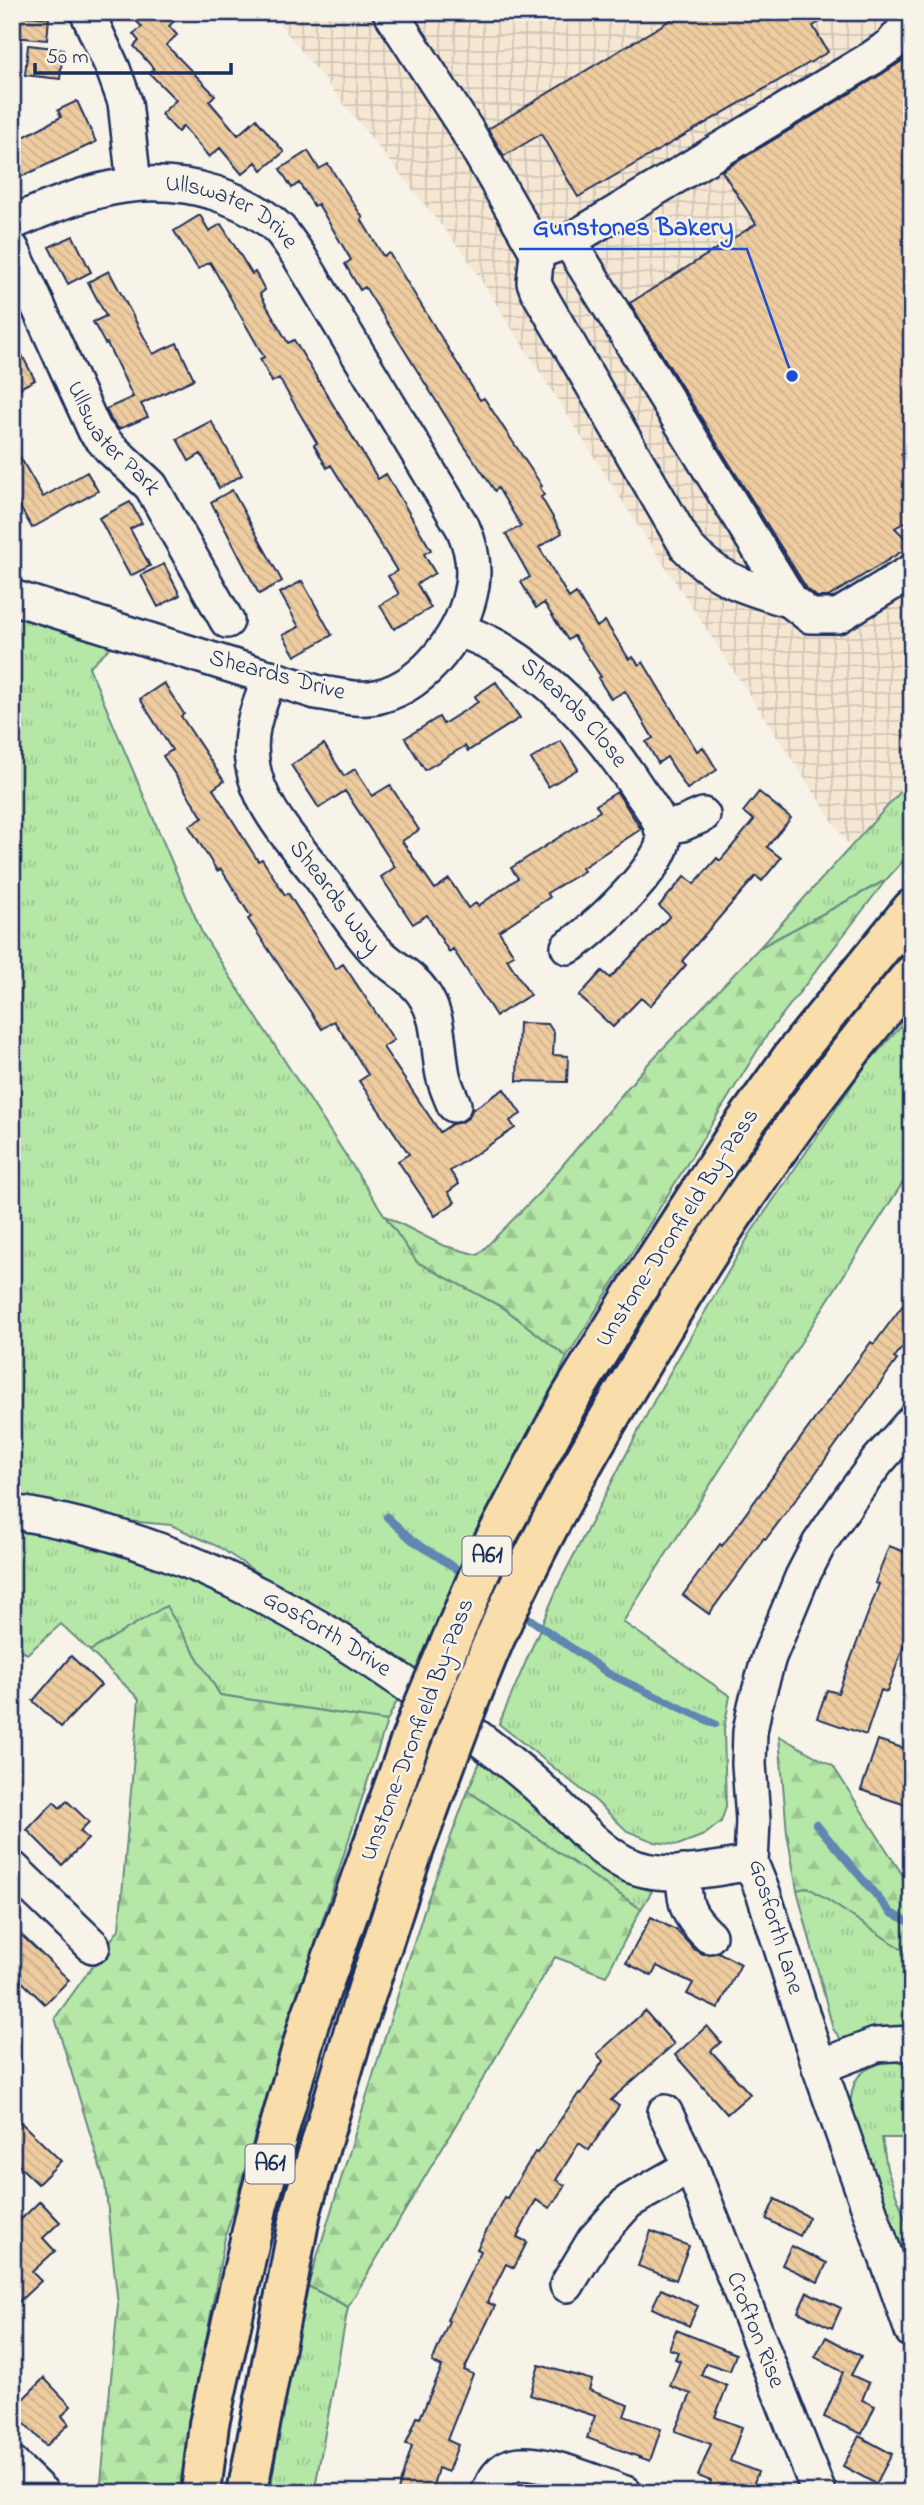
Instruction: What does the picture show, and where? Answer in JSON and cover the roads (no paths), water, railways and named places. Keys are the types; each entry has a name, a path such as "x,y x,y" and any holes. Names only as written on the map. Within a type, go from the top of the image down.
{"highway":[{"name":"Unstone-Dronfield By-Pass","path":"201,2493 209,2424 258,2204 309,2022 419,1717 489,1551 569,1400 697,1194 786,1066 912,909"},
{"name":"Unstone-Dronfield By-Pass","path":"247,2493 301,2211 352,2034 411,1857 475,1684 525,1572 586,1455 724,1225 815,1095 912,975"}],"street":[{"path":"87,12 125,102 134,184"},
{"path":"390,12 466,129 537,252 534,282 537,290 688,547 703,564 720,577 791,601 810,616 838,616 912,571"},
{"path":"537,252 569,241 872,58 891,45 902,21"},
{"name":"Ullswater Drive","path":"12,223 51,206 134,184 167,183 201,189 235,200 263,215 281,232 299,256 374,383"},
{"path":"569,241 791,601"},
{"name":"Ullswater Park","path":"12,249 95,431 110,449 151,486 226,621"},
{"name":"Sheards Drive","path":"12,597 316,692 351,698 379,697 399,689 420,676 458,628 467,607 472,583 470,544 463,527 374,383"},
{"name":"Sheards Close","path":"458,628 500,648 538,673 568,700 598,731 627,771 661,828"},
{"name":"Sheards Way","path":"270,677 253,725 250,749 252,773 262,799 284,833 375,950 422,990 436,1020 443,1078 454,1105"},
{"path":"568,947 581,939 616,907 648,868 660,852 663,840 661,828 703,816"},
{"name":"Gosforth Lane","path":"912,1422 877,1462 819,1544 802,1577 769,1657 750,1732 753,1820 751,1863 912,2331"},
{"name":"Gosforth Drive","path":"12,1512 45,1517 172,1555 252,1590 310,1622 371,1661 488,1745 542,1790 610,1854 627,1864 650,1871 682,1872 751,1863"},
{"path":"12,1868 93,1946"},
{"path":"682,1872 688,1911 692,1920 709,1936"},
{"path":"819,2067 876,2045 912,2043"},
{"name":"Crofton Rise","path":"665,2112 691,2166 819,2493"},
{"path":"567,2285 594,2240 628,2202 691,2166"},
{"path":"488,2493 498,2474 509,2466 522,2463 537,2465 625,2493"},
{"path":"12,2464 42,2493"}],"waterway":[{"path":"387,1517 412,1540 469,1577"},
{"path":"517,1610 609,1674 715,1724"},
{"path":"816,1824 891,1913 912,1923"}],"place":[{"name":"Gunstones Bakery","path":"792,376"}]}
